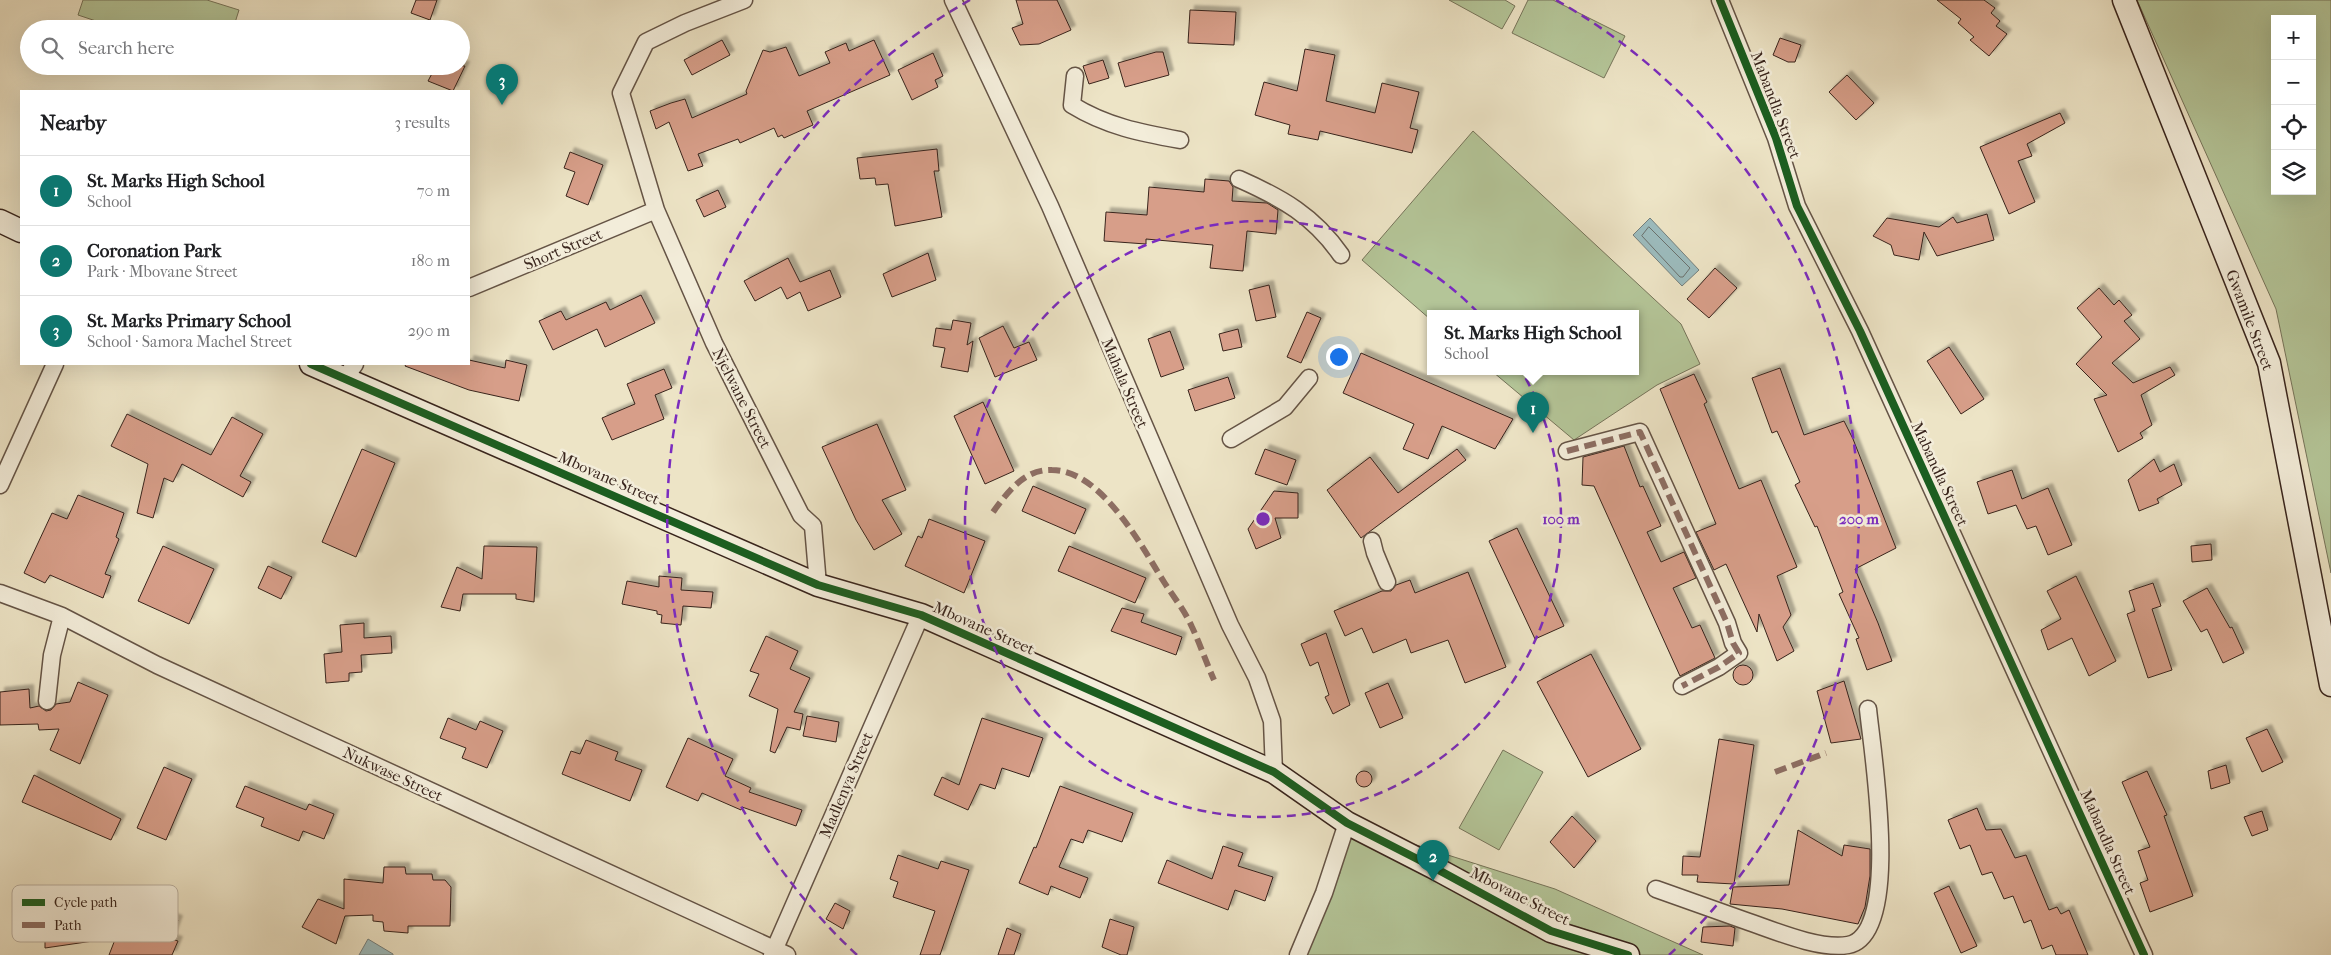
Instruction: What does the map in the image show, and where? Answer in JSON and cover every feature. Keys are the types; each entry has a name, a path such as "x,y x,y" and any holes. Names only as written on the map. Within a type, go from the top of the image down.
{"street":[{"name":"Njelwane Street","path":"744,0 685,23 646,42 621,93 656,210 718,352 801,515 813,526 818,585"},
{"name":"Mahala Street","path":"953,0 1050,206 1230,625 1257,678 1272,721 1274,772"},
{"name":"Mabandla Street","path":"1720,0 1776,138 1797,206 1864,340 2144,955"},
{"name":"Gwamile Street","path":"2124,0 2269,363 2331,685"},
{"path":"1075,76 1072,104 1090,116 1120,128 1180,140"},
{"path":"1239,179 1298,210 1326,233 1341,255"},
{"name":"Short Street","path":"470,288 656,210"},
{"path":"0,221 20,231"},
{"path":"0,485 55,365"},
{"name":"Mbovane Street","path":"317,365 350,371 818,585 920,615 1274,772 1347,823 1551,931 1628,955"},
{"path":"1231,439 1285,407 1309,378"},
{"path":"1567,451 1640,432 1739,653 1720,667 1682,686"},
{"path":"1372,541 1387,582"},
{"name":"Nukwase Street","path":"0,593 62,616 157,665 778,953"},
{"name":"Madlenya Street","path":"778,953 920,615"},
{"path":"47,701 52,655 62,616"},
{"path":"1656,889 1811,942 1846,946 1860,941 1870,927 1877,908 1881,850 1868,709"},
{"path":"1298,955 1324,893 1347,823"}],"green space":[{"path":"83,0 207,0 239,10 236,20 93,20 78,15"},
{"path":"1449,0 1505,0 1515,6 1502,29"},
{"path":"1528,0 1553,0 1625,36 1604,78 1512,33"},
{"path":"2137,0 2331,0 2331,573 2276,309"},
{"path":"1473,131 1681,324 1700,364 1657,385 1574,440 1497,375 1639,375 1639,310 1427,310 1427,316 1362,260"},
{"path":"1503,750 1543,772 1499,850 1459,828"},
{"path":"1347,823 1555,889 1703,955 1306,955 1340,873"}],"water":[{"path":"1650,218 1699,270 1682,286 1633,235"},
{"path":"368,939 393,954 393,955 359,955"}],"building":[{"path":"416,0 437,0 430,20 411,13"},
{"path":"1016,0 1057,0 1071,30 1039,44 1020,45 1012,28 1023,24"},
{"path":"1937,0 1984,0 1995,8 1991,13 2000,21 1996,26 2007,34 1989,56 1970,40 1974,37 1958,23 1961,19"},
{"path":"1190,10 1236,12 1234,45 1188,43"},
{"path":"1780,38 1801,45 1795,62 1788,62 1773,55"},
{"path":"722,40 730,55 692,75 684,60"},
{"path":"874,40 890,75 807,111 813,125 784,138 782,135 778,137 774,128 740,143 738,139 698,154 703,166 688,171 669,122 656,129 650,111 685,99 692,118 747,94 746,91 763,50 770,52 786,47 799,76 830,63 825,52 846,43 849,51"},
{"path":"1305,49 1335,55 1326,101 1375,113 1382,83 1419,92 1410,128 1418,130 1412,153 1320,131 1318,140 1288,134 1290,125 1255,115 1264,82 1297,91"},
{"path":"1156,52 1163,52 1169,75 1125,87 1118,63"},
{"path":"933,53 943,76 935,80 938,87 912,100 898,70"},
{"path":"1103,60 1109,78 1089,84 1083,66"},
{"path":"431,75 461,75 453,90 428,81"},
{"path":"1847,75 1874,103 1856,120 1829,92"},
{"path":"2060,113 2065,123 2027,144 2032,156 2018,161 2035,202 2009,214 1980,147"},
{"path":"937,149 939,171 934,171 942,217 895,226 888,184 876,185 875,178 860,179 857,158"},
{"path":"570,152 603,165 588,205 566,196 575,172 564,168"},
{"path":"1205,179 1229,181 1233,187 1232,201 1267,203 1278,210 1276,234 1247,231 1243,271 1210,268 1213,245 1146,239 1146,244 1104,241 1106,212 1147,215 1149,187 1204,192"},
{"path":"718,190 726,207 704,217 696,200"},
{"path":"1987,214 1994,240 1937,256 1924,232 1919,260 1894,255 1891,245 1873,236 1887,218 1939,227 1953,217 1957,223"},
{"path":"928,253 936,280 892,297 883,274"},
{"path":"788,258 800,282 830,270 841,297 808,311 800,292 787,299 781,287 755,301 744,281"},
{"path":"1715,268 1737,288 1709,318 1687,299"},
{"path":"1269,285 1276,317 1256,321 1249,290"},
{"path":"2099,288 2114,305 2119,300 2132,315 2124,321 2140,339 2112,363 2133,383 2170,367 2175,375 2141,395 2152,425 2140,433 2143,438 2118,452 2094,399 2107,395 2076,364 2102,337 2077,308"},
{"path":"641,295 655,323 605,347 597,329 553,350 539,321 561,311 566,320 606,302 610,310"},
{"path":"1307,312 1321,318 1301,363 1287,357"},
{"path":"953,320 971,323 967,345 973,341 968,372 941,367 945,348 933,346 936,328 951,330"},
{"path":"1003,326 1014,348 1029,342 1037,360 995,377 979,338"},
{"path":"1238,329 1242,347 1223,351 1219,334"},
{"path":"1170,331 1184,369 1161,377 1148,339"},
{"path":"1949,347 1984,399 1961,414 1927,361"},
{"path":"1361,353 1513,419 1495,449 1442,426 1428,459 1403,449 1414,424 1343,393"},
{"path":"470,360 505,368 506,360 527,365 519,401 469,390 405,366 470,365"},
{"path":"1780,368 1804,435 1844,421 1853,439 1896,548 1855,569 1892,661 1867,670 1856,639 1859,638 1839,594 1843,592 1817,526 1815,527 1795,485 1800,482 1777,431 1772,433 1752,378"},
{"path":"664,369 672,388 655,395 664,419 612,440 602,418 635,404 627,384"},
{"path":"1694,374 1707,402 1704,404 1739,489 1761,480 1797,567 1777,576 1791,615 1783,627 1794,651 1777,661 1759,614 1757,632 1726,564 1714,570 1696,532 1716,524 1660,389"},
{"path":"1228,377 1235,398 1195,411 1188,390"},
{"path":"983,402 1014,471 985,484 954,416"},
{"path":"127,414 211,455 232,417 263,434 240,476 251,482 243,497 182,464 173,482 164,478 153,518 137,513 148,464 111,446"},
{"path":"877,424 906,490 882,500 902,534 874,550 856,520 822,447"},
{"path":"1624,446 1640,487 1643,486 1661,526 1647,532 1661,562 1684,552 1696,578 1673,588 1692,628 1700,625 1715,658 1680,676 1594,486 1582,485 1583,457"},
{"path":"362,449 395,463 356,557 322,542"},
{"path":"1265,449 1296,460 1287,485 1255,474"},
{"path":"1457,449 1466,460 1361,538 1327,490 1370,457 1398,493"},
{"path":"2154,459 2160,472 2174,464 2182,485 2157,499 2159,503 2139,511 2128,480"},
{"path":"2012,470 2022,499 2048,488 2072,545 2048,555 2036,526 2027,529 2016,505 1988,514 1977,482"},
{"path":"1033,486 1086,509 1075,534 1022,511"},
{"path":"1274,491 1298,493 1298,518 1275,518 1281,538 1256,549 1248,529"},
{"path":"78,495 124,513 116,537 119,539 105,574 111,576 103,598 50,575 45,583 24,573 52,513 67,519"},
{"path":"929,519 985,541 964,593 905,566 918,536 922,538"},
{"path":"1517,528 1564,626 1535,639 1489,541"},
{"path":"2211,544 2212,560 2192,562 2191,546"},
{"path":"163,546 214,569 189,624 138,601"},
{"path":"484,546 537,547 534,602 516,599 516,594 463,594 460,611 441,607 457,567 482,579"},
{"path":"1069,546 1146,578 1135,603 1058,571"},
{"path":"268,566 292,577 281,599 258,588"},
{"path":"1468,572 1506,667 1465,683 1448,640 1411,653 1406,639 1373,653 1362,628 1345,636 1334,611 1382,591 1391,591 1396,585 1410,580 1415,593"},
{"path":"659,576 682,578 681,590 713,592 711,608 683,606 681,625 661,623 662,615 657,614 657,611 622,604 627,581 659,587"},
{"path":"2076,576 2116,661 2089,676 2072,638 2048,650 2041,630 2061,619 2047,591"},
{"path":"2153,583 2161,606 2152,609 2172,670 2148,678 2127,614 2135,611 2129,591"},
{"path":"2207,588 2230,628 2232,627 2244,653 2223,663 2207,629 2201,632 2183,601"},
{"path":"1122,608 1144,614 1141,622 1182,637 1176,655 1111,631"},
{"path":"364,623 364,638 391,636 392,653 361,655 362,672 349,673 349,681 326,683 324,654 342,652 340,625"},
{"path":"1326,633 1350,705 1333,714 1325,697 1329,695 1318,662 1310,666 1301,644"},
{"path":"766,636 798,651 790,669 810,678 794,712 803,714 800,730 787,727 775,753 770,751 778,709 749,696 759,674 750,671"},
{"path":"1591,654 1641,749 1588,777 1537,682"},
{"path":"1743,665 1750,668 1753,675 1750,682 1743,685 1736,682 1733,675 1736,668"},
{"path":"1844,681 1861,739 1831,743 1817,691"},
{"path":"78,682 108,695 80,764 50,750 59,729 39,730 38,724 0,725 0,692 29,689 30,708 39,706 46,711 51,710 56,704 70,702"},
{"path":"1388,683 1403,718 1380,728 1365,693"},
{"path":"807,716 839,722 836,742 803,736"},
{"path":"448,718 476,730 480,721 503,731 487,768 462,758 466,748 440,738"},
{"path":"982,718 1043,738 1029,777 1002,768 995,789 980,784 968,810 934,795 942,777 959,785"},
{"path":"2267,729 2283,762 2262,772 2246,738"},
{"path":"688,738 733,759 725,776 751,788 749,792 802,810 796,826 742,807 741,810 702,793 698,801 666,787"},
{"path":"1719,739 1754,745 1734,884 1697,882 1698,875 1682,875 1683,856 1700,857"},
{"path":"586,740 618,752 615,760 642,770 630,801 562,774 571,751 580,754"},
{"path":"2226,765 2230,783 2211,789 2208,771"},
{"path":"164,767 192,779 166,840 137,828"},
{"path":"1361,771 1367,771 1372,776 1370,785 1361,787 1356,782 1356,776"},
{"path":"2147,771 2167,815 2164,816 2193,896 2150,912 2140,883 2148,880 2138,851 2150,847 2122,782"},
{"path":"34,775 121,819 111,840 22,802"},
{"path":"245,786 306,810 309,804 334,814 324,839 303,831 299,841 261,826 264,818 236,807"},
{"path":"1060,786 1133,813 1122,842 1088,830 1083,843 1071,839 1059,867 1088,878 1080,898 1051,886 1048,895 1019,883 1034,847 1036,848"},
{"path":"1977,808 1986,830 2001,829 2015,858 2026,855 2049,910 2057,907 2061,914 2069,910 2088,955 2056,955 2052,945 2042,949 2031,920 2024,923 2013,896 2004,899 1992,872 1982,875 1970,845 1960,849 1948,820"},
{"path":"2262,811 2268,830 2252,836 2244,817"},
{"path":"1572,816 1596,841 1574,868 1550,842"},
{"path":"1798,830 1842,856 1844,845 1870,849 1870,876 1865,907 1858,924 1782,909 1730,904 1733,887 1789,885"},
{"path":"1223,846 1243,853 1238,866 1273,877 1265,901 1235,890 1228,910 1158,883 1167,860 1212,879"},
{"path":"898,855 938,869 941,861 969,870 940,955 920,955 935,911 893,897 898,882 890,879"},
{"path":"384,867 405,867 406,874 432,874 433,880 445,880 451,887 450,926 408,926 408,933 384,931 383,922 373,921 373,915 345,916 336,944 302,927 318,899 344,909 344,879 383,883"},
{"path":"1949,886 1977,946 1961,953 1934,893"},
{"path":"835,903 850,911 843,929 826,919"},
{"path":"1110,919 1134,927 1127,955 1121,955 1102,947"},
{"path":"1730,926 1735,928 1733,946 1701,942 1703,927"},
{"path":"1007,928 1021,934 1014,955 998,955"},
{"path":"45,942 86,942 45,948"},
{"path":"114,942 178,942 172,955 109,955"}],"marked path":[{"path":"1567,451 1640,432 1739,653 1719,667 1682,686"},
{"path":"993,512 1018,483 1033,473 1052,470 1070,473 1087,482 1118,512 1144,549 1189,621 1214,680"},
{"path":"1775,772 1826,753"}],"cycle path":[{"path":"1720,0 1776,138 1797,206 1860,331 2144,955"},
{"path":"313,365 818,585 921,615 1274,772 1347,823 1551,931 1628,955"}],"place":[{"name":"St. Marks Primary School","path":"502,105"},
{"name":"St. Marks High School","path":"1533,433"},
{"name":"Coronation Park","path":"1433,881"}]}
